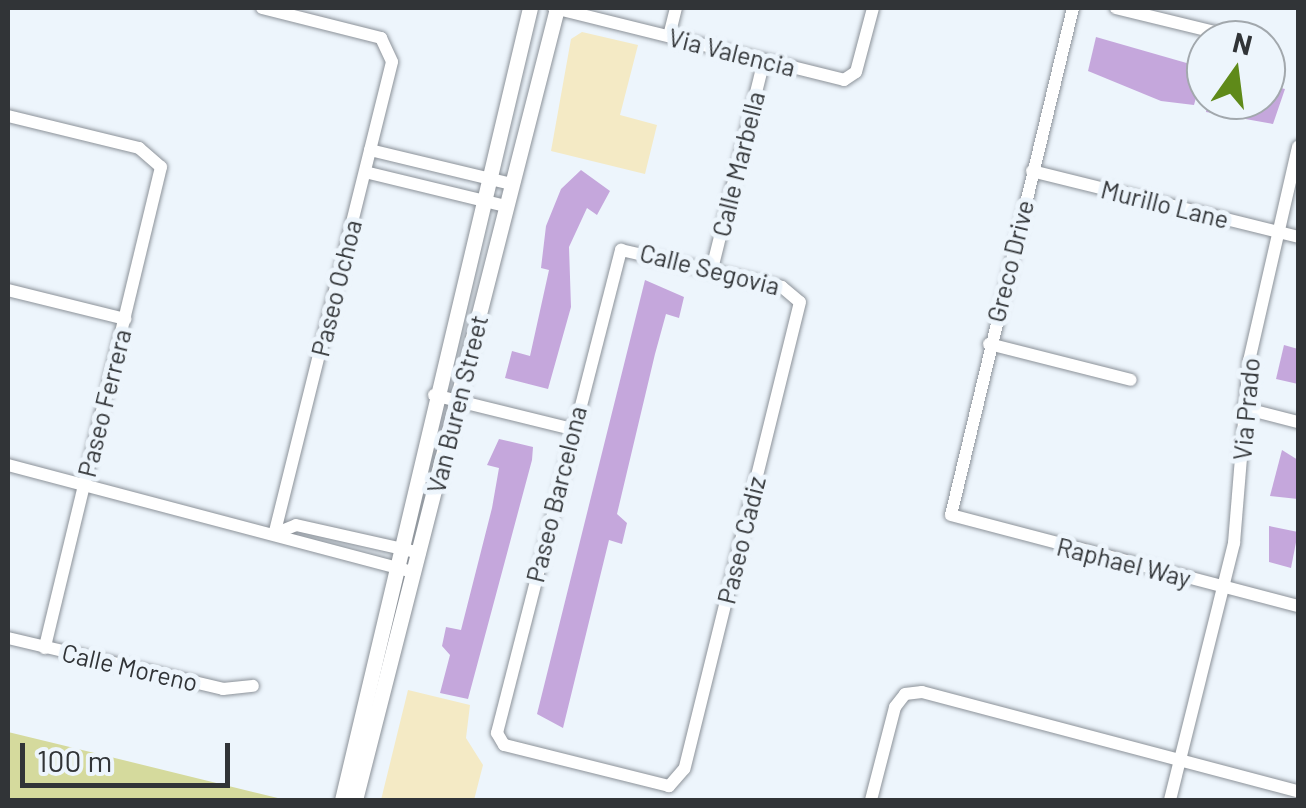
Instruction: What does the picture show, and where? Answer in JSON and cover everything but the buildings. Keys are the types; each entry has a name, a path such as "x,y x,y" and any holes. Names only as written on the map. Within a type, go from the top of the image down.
{"street":[{"name":"Paseo Ochoa","path":"262,8 388,45 392,62 277,532"},
{"name":"Van Buren Street","path":"342,800 396,547 530,8"},
{"name":"Van Buren Street","path":"355,800 416,573 556,8"},
{"name":"Via Valencia","path":"556,8 852,78 873,8"},
{"path":"668,36 676,8"},
{"name":"Greco Drive","path":"950,515 1073,8"},
{"path":"1116,8 1186,25"},
{"name":"Calle Marbella","path":"712,269 764,60"},
{"name":"Paseo Ferrera","path":"8,116 157,160 161,177 45,648"},
{"name":"Via Prado","path":"1170,800 1239,509 1243,408 1298,147"},
{"path":"370,150 512,184"},
{"name":"Murillo Lane","path":"1032,170 1298,237"},
{"path":"364,172 506,206"},
{"name":"Calle Segovia","path":"620,250 712,269 798,294"},
{"name":"Paseo Barcelona","path":"498,740 572,429 620,250"},
{"path":"8,290 125,319"},
{"name":"Paseo Cadiz","path":"498,740 676,784 798,294"},
{"path":"989,344 1131,380"},
{"path":"434,395 572,429"},
{"path":"1243,408 1298,422"},
{"path":"8,465 277,532 292,543 416,573"},
{"name":"Raphael Way","path":"950,515 1298,606"},
{"path":"277,532 296,525 420,553"},
{"name":"Calle Moreno","path":"8,638 223,689 253,686"},
{"path":"871,800 905,694 1298,791"}],"green space":[{"path":"8,732 74,748 286,800 8,800"}],"sand":[{"path":"582,32 638,45 620,115 657,125 645,174 551,151 571,39"},
{"path":"408,690 470,705 466,738 483,765 474,800 381,800"}]}
